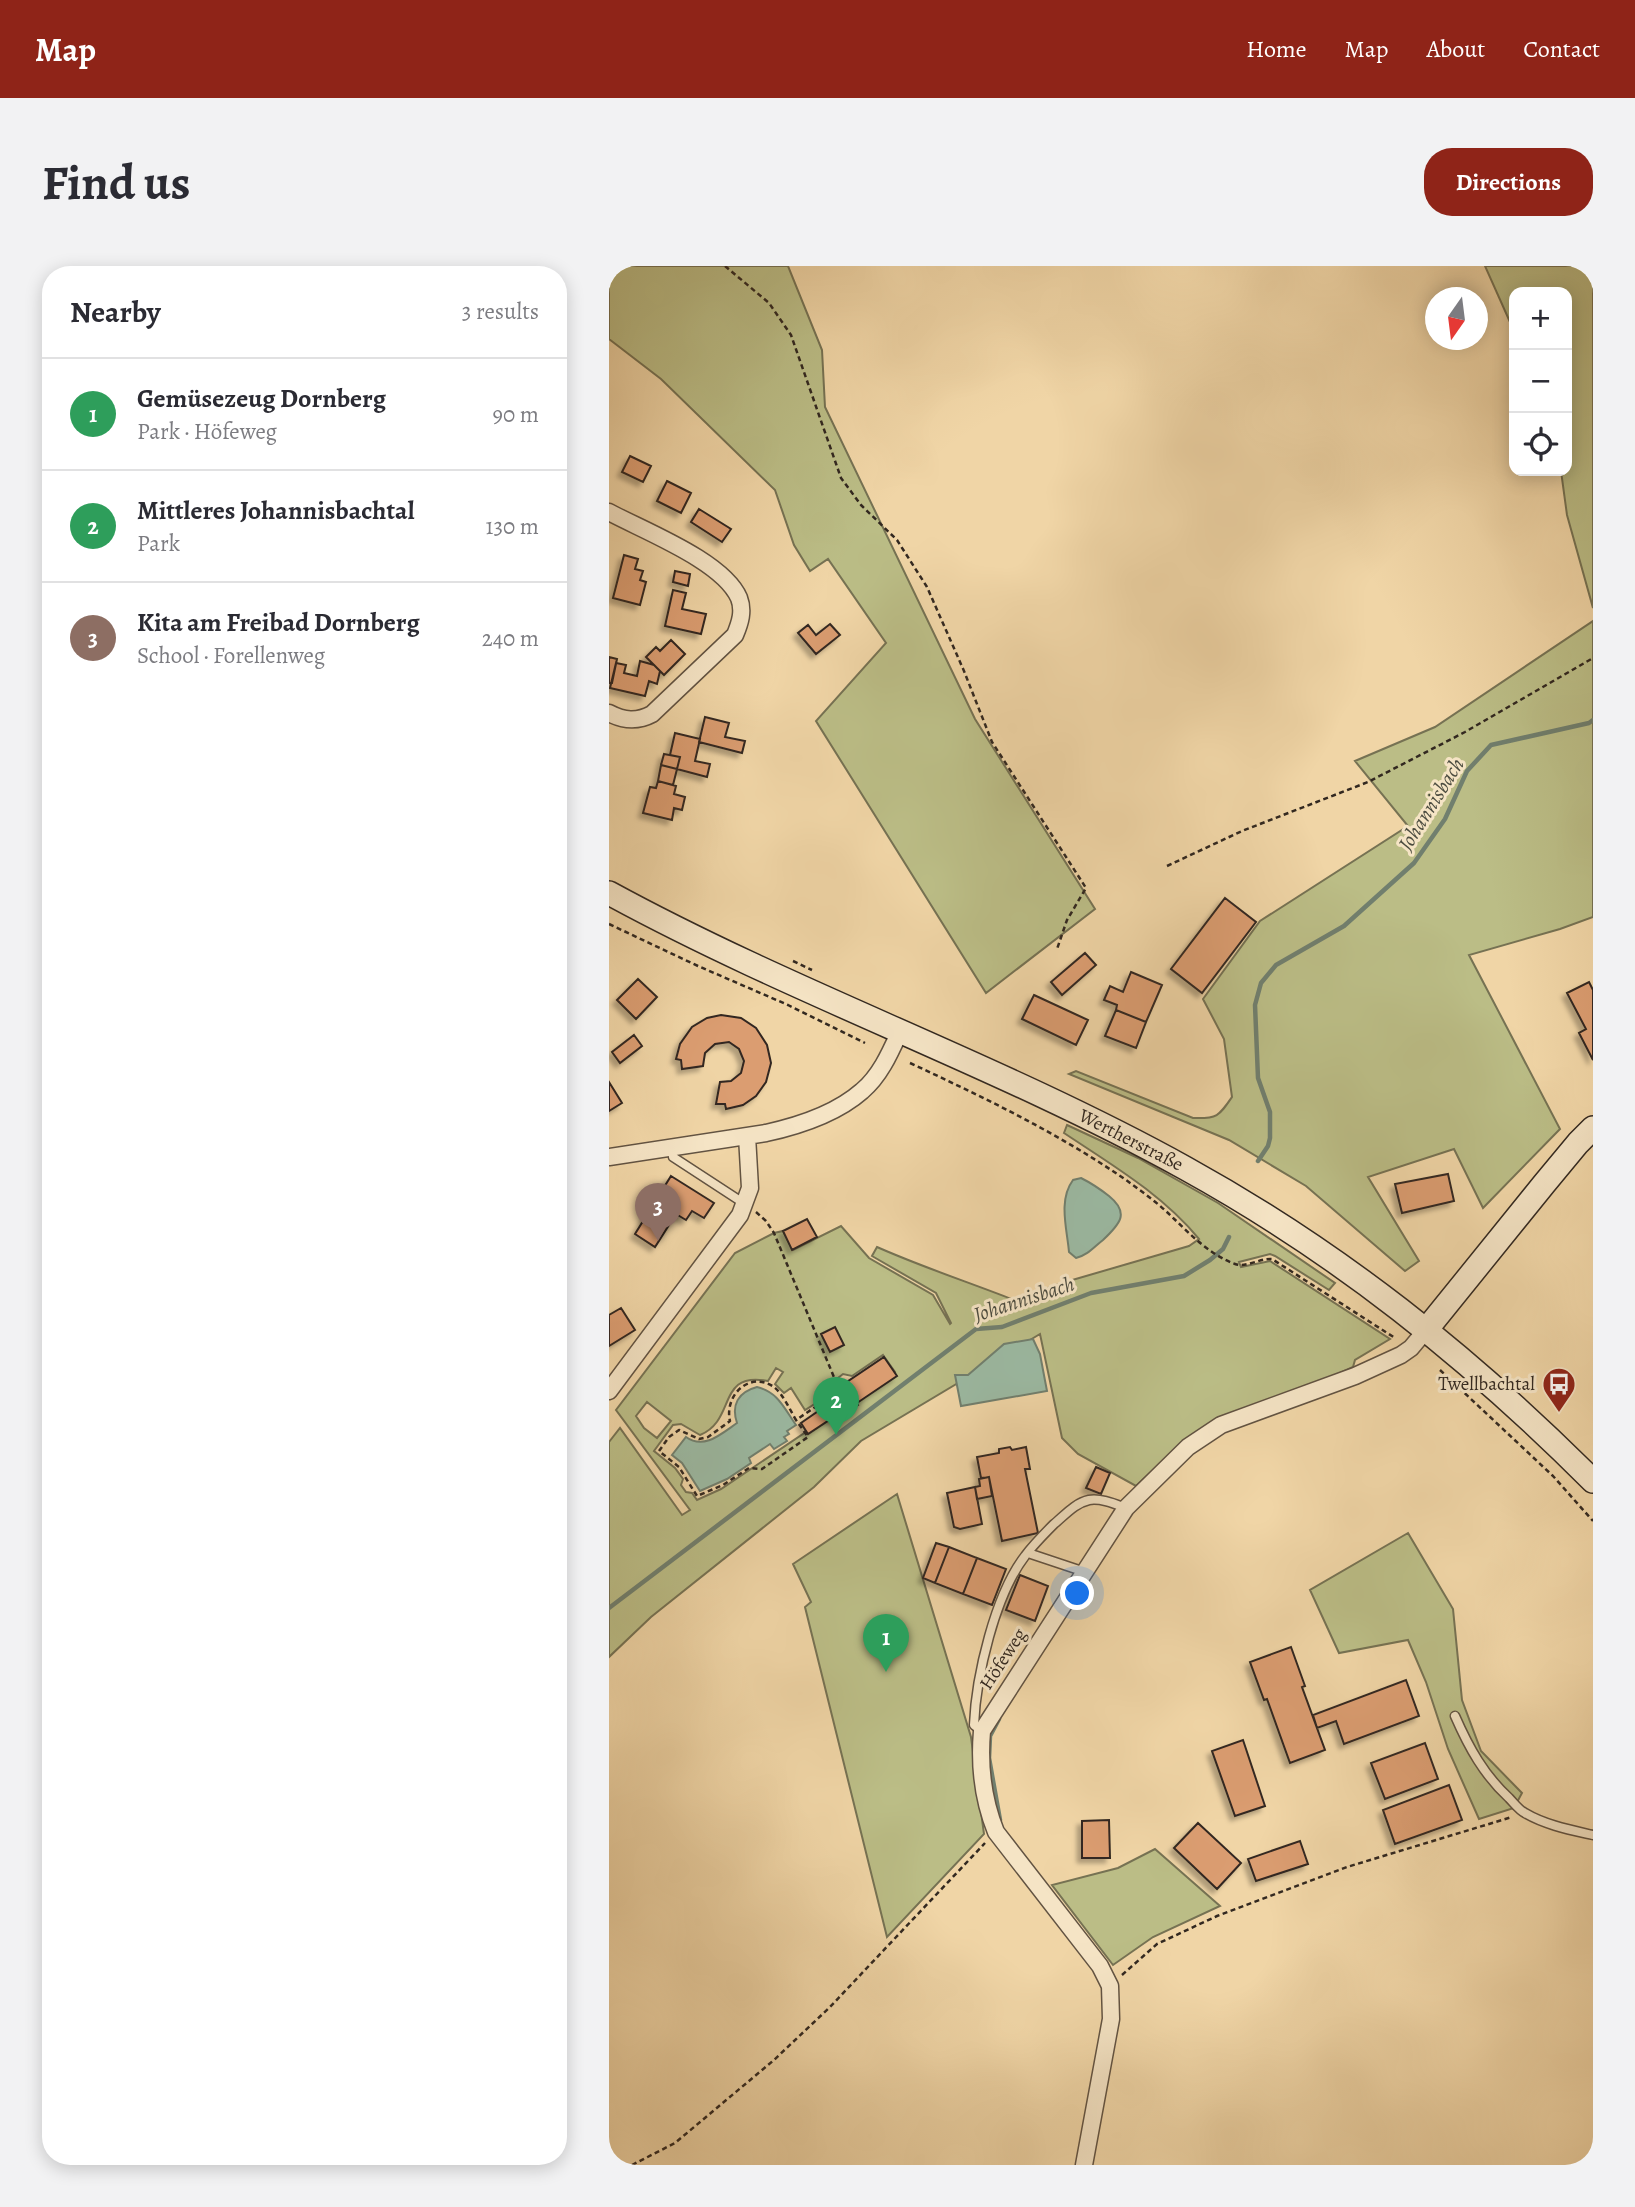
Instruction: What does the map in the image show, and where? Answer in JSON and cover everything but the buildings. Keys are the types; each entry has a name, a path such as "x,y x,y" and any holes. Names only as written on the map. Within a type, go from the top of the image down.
{"main road":[{"name":"Wertherstraße","path":"609,893 747,962 999,1074 1194,1173 1299,1235 1426,1330 1485,1379 1593,1481"},
{"path":"1426,1330 1543,1184 1593,1128"}],"street":[{"path":"609,512 698,558 720,574 739,599 741,612 735,635 652,714 642,719 628,720 609,713"},
{"path":"609,1157 747,1136 783,1129 815,1117 843,1104 862,1091 879,1072 900,1031"},
{"path":"609,1391 740,1215 750,1181 747,1136"},
{"name":"Höfeweg","path":"982,1731 1126,1508 1188,1447 1221,1425 1391,1360 1411,1348 1426,1330"},
{"path":"982,1731 980,1754 983,1782 989,1815 996,1832 1100,1966 1110,1986 1111,2019 1084,2165"}],"lane":[{"path":"672,1147 673,1157 745,1204"},
{"path":"982,1731 974,1725 975,1706 991,1631 1009,1583 1028,1553 1074,1506 1090,1500 1109,1502 1126,1508"},
{"path":"1028,1553 1085,1572"},
{"path":"1455,1717 1480,1766 1499,1789 1525,1813 1557,1826 1593,1835"}],"path":[{"path":"725,266 769,303 791,335 841,478 861,505 898,540 927,587 992,742 1086,888 1067,920 1057,949"},
{"path":"1167,866 1242,831 1368,782 1465,732 1593,658"},
{"path":"609,924 865,1043"},
{"path":"910,1063 1002,1106 1054,1134 1126,1180 1167,1212 1201,1244 1233,1263 1242,1265 1272,1259 1395,1338"},
{"path":"745,1204 766,1221 774,1233 836,1382 831,1385 827,1399 796,1420"},
{"path":"1440,1370 1553,1476 1593,1521"},
{"path":"750,1382 771,1385 796,1420 808,1437 762,1469 749,1468 723,1485 697,1496 678,1466 659,1451 669,1437 679,1430 699,1439 718,1431 730,1421 734,1394 750,1382"},
{"path":"1110,1986 1157,1944 1217,1916 1347,1867 1525,1813"},
{"path":"632,2165 675,2143 774,2060 830,2007 996,1832"}],"green space":[{"path":"609,266 788,266 822,350 825,407 975,719 1095,909 986,993 816,721 886,643 828,559 810,571 794,545 775,490 661,379 609,339"},
{"path":"1485,266 1593,266 1593,608 1567,515 1562,476 1572,476 1572,287 1509,287 1509,320"},
{"path":"1593,621 1593,917 1469,955 1560,1129 1483,1208 1454,1149 1368,1177 1419,1261 1405,1271 1306,1186 1229,1140 1069,1074 1076,1071 1193,1118 1217,1115 1232,1097 1224,1039 1203,999 1260,921 1408,826 1355,761 1435,727"},
{"path":"1067,1125 1138,1158 1218,1203 1335,1283 1329,1290 1270,1254 1239,1262 1241,1267 1270,1261 1390,1339 1355,1360 1353,1367 1176,1448 1136,1486 1078,1454 1062,1438 1040,1334 861,1441 814,1487 651,1617 609,1657 609,1442 620,1428 682,1515 690,1510 616,1410 735,1253 783,1231 793,1250 841,1226 869,1258 933,1295 950,1324 936,1293 872,1256 877,1247 1014,1300 1189,1246 1199,1239 1153,1194 1064,1133","holes":["883,1355 895,1372 721,1489 697,1500 681,1485 683,1479 675,1468 654,1451 673,1425 681,1424 700,1435 711,1428 719,1419 733,1390 741,1383 752,1380 768,1381 776,1368 783,1372 775,1384 784,1393 791,1388 805,1410 824,1398 829,1385 843,1374 852,1376","647,1402 671,1421 657,1438 644,1428 636,1416"]},
{"path":"897,1494 971,1737 984,1834 887,1937 805,1607 811,1602 793,1564"},
{"path":"1408,1533 1453,1609 1462,1700 1481,1751 1522,1793 1514,1808 1479,1819 1448,1749 1426,1682 1408,1640 1339,1653 1310,1590"},
{"path":"1155,1849 1220,1906 1153,1937 1113,1965 1052,1885 1118,1868"}],"shaded area":[{"path":"1081,1178 1109,1196 1121,1213 1118,1224 1109,1234 1087,1253 1076,1258 1069,1252 1065,1206 1068,1188 1073,1180"},
{"path":"1033,1339 1040,1354 1047,1391 961,1406 955,1375 968,1375 1004,1344"},
{"path":"757,1387 775,1397 796,1425 787,1431 789,1434 784,1437 787,1441 774,1449 770,1444 749,1458 751,1463 727,1479 700,1491 682,1463 672,1455 686,1437 693,1441 706,1441 719,1436 737,1423 735,1410 738,1400 745,1392"}],"waterway":[{"name":"Johannisbach","path":"1258,1161 1270,1138 1270,1112 1258,1078 1255,1005 1261,983 1276,965 1344,926 1414,863 1445,819 1467,771 1491,745 1593,720"},
{"name":"Johannisbach","path":"609,1608 976,1329 1002,1327 1091,1293 1184,1276 1223,1249 1229,1237"},
{"path":"999,1719 990,1736 989,1758 1000,1820"}],"place":[{"name":"Kita am Freibad Dornberg","path":"658,1241"},
{"name":"Twellbachtal","path":"1559,1414"},
{"name":"Mittleres Johannisbachtal","path":"836,1435"},
{"name":"Gemüsezeug Dornberg","path":"886,1672"}]}
